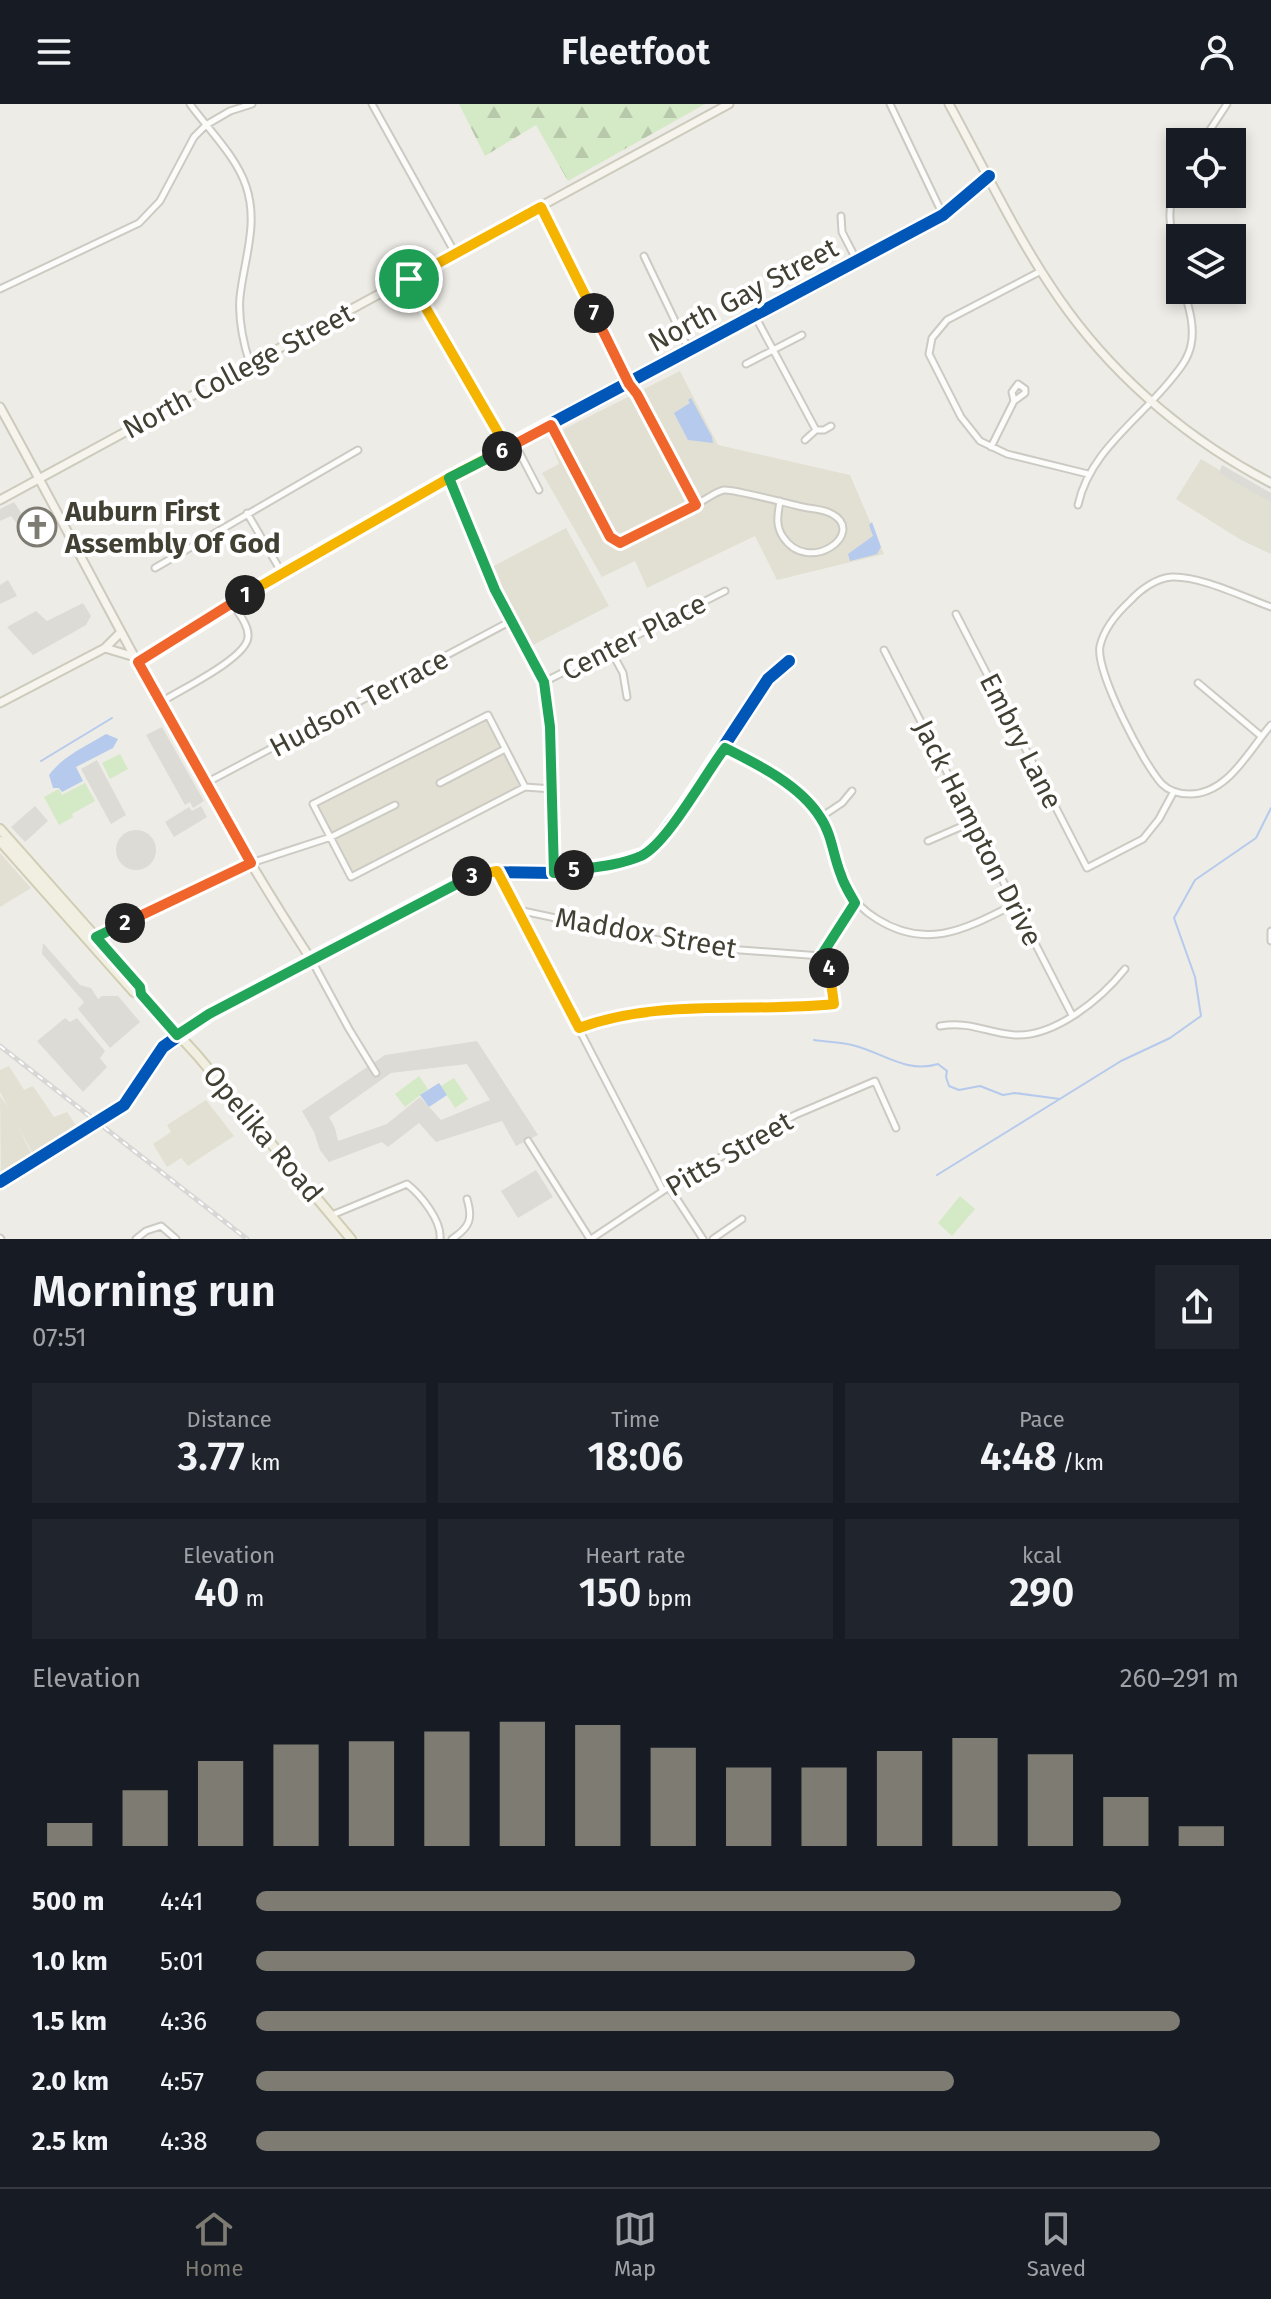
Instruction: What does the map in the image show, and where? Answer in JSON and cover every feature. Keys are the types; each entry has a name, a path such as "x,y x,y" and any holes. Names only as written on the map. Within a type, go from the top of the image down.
{"main road":[{"name":"Opelika Road","path":"0,829 92,939"},
{"name":"Opelika Road","path":"0,841 140,987 141,994 351,1239"}],"street":[{"path":"190,104 246,183 252,229 240,298 240,321 250,364"},
{"path":"0,289 139,223 160,201 189,144 206,125 230,111 252,104"},
{"path":"372,104 455,254"},
{"name":"North College Street","path":"0,500 729,104"},
{"path":"890,104 943,215"},
{"path":"949,104 1041,271 1098,350 1153,402 1225,458 1271,483"},
{"path":"1211,128 1227,104"},
{"name":"North Gay Street","path":"136,659 449,478 943,215 989,176"},
{"path":"541,207 629,384 696,505"},
{"path":"841,216 842,232 857,261"},
{"path":"644,256 690,351"},
{"path":"1041,271 947,320 932,338 929,354 974,436 991,447 1088,474"},
{"path":"409,279 539,490"},
{"path":"1078,505 1088,474 1097,460 1153,402 1184,363 1191,348 1192,324 1187,304"},
{"path":"755,316 816,430"},
{"path":"746,364 802,335"},
{"path":"991,447 1014,401"},
{"path":"0,407 121,632 251,863 376,1073"},
{"path":"551,425 614,541 625,542 725,490 780,501 831,513 840,520 843,529 836,546 812,553 791,548 777,523 780,501"},
{"path":"805,440 816,430 831,426"},
{"path":"155,568 358,450"},
{"path":"449,478 495,590 544,682 550,727 554,873"},
{"path":"247,513 282,573"},
{"path":"1271,607 1195,580 1172,577 1141,589 1110,624 1100,645 1107,684 1149,767 1173,793 1198,793 1227,779 1271,725"},
{"name":"Center Place","path":"544,682 725,591"},
{"path":"168,698 245,647 249,640 248,631 232,603"},
{"name":"Embry Lane","path":"956,614 1087,868 1143,839 1159,819 1173,793"},
{"name":"Hudson Terrace","path":"206,783 511,621"},
{"path":"0,703 105,648 121,632"},
{"path":"105,648 136,659"},
{"path":"610,649 623,673 627,697"},
{"name":"Jack Hampton Drive","path":"884,650 1072,1015"},
{"path":"0,1182 124,1105 149,1066 177,1035 209,1014 460,881 483,872 554,873 605,866 644,855 659,840 725,748 768,679 789,661"},
{"path":"1198,683 1261,736"},
{"path":"525,787 488,715 313,804 351,877 525,787 552,789"},
{"path":"725,748 753,762 809,803 821,817 841,875 855,903 883,923 904,932 927,935 949,933 971,926 1015,904"},
{"path":"440,783 505,749"},
{"path":"821,817 842,803 852,791"},
{"path":"92,939 251,863 331,837 395,805"},
{"path":"928,841 972,822"},
{"path":"497,871 666,1189 703,1239"},
{"path":"579,1028 600,1020 641,1013 834,1004 830,970 821,956 855,903"},
{"name":"Maddox Street","path":"518,910 687,946 821,956"},
{"path":"1271,931 1271,941"},
{"path":"940,1026 959,1023 1012,1035 1033,1034 1058,1025 1111,986 1125,969"},
{"name":"Pitts Street","path":"590,1239 666,1189 795,1115 875,1081 896,1128"},
{"path":"528,1141 590,1239"},
{"path":"331,1216 407,1184 418,1193 441,1231 440,1239"},
{"path":"452,1239 468,1227 472,1217 467,1199"},
{"path":"713,1239 742,1219"},
{"path":"136,1239 146,1231 161,1226 176,1239"}],"shaded area":[{"path":"680,371 718,445 850,475 884,554 777,580 755,536 647,588 635,561 602,577 542,473 559,464 548,437"},
{"path":"1201,459 1271,501 1271,554 1241,540 1176,499"},
{"path":"1222,465 1271,493 1271,502 1219,473"},
{"path":"14,502 29,525 21,529 11,516 0,521 0,509"},
{"path":"566,528 609,606 531,646 490,568"},
{"path":"8,580 17,596 0,604 0,585"},
{"path":"83,603 91,616 86,625 33,655 7,627 36,611 47,621"},
{"path":"488,715 525,787 351,877 313,804"},
{"path":"162,727 204,801 193,808 190,802 185,805 146,735"},
{"path":"97,760 126,815 111,824 81,769"},
{"path":"35,806 48,821 25,842 11,827"},
{"path":"201,806 207,817 174,837 165,822 189,807 192,811"},
{"path":"136,830 150,836 156,850 150,864 136,870 122,864 116,850 122,836"},
{"path":"0,853 31,888 0,907"},
{"path":"43,943 80,985 91,988 98,999 118,996 140,1022 110,1048 78,1009 84,1002 42,954"},
{"path":"65,1018 70,1022 77,1018 105,1051 100,1058 107,1067 83,1092 37,1041"},
{"path":"477,1041 538,1135 516,1146 502,1121 436,1142 419,1123 388,1147 382,1142 329,1162 302,1111 385,1055","holes":["467,1064 490,1100 441,1120 420,1097 387,1124 338,1141 329,1117 391,1073"]},
{"path":"9,1066 24,1090 33,1086 54,1117 67,1112 77,1127 33,1154 17,1124 32,1155 1,1172 0,1096 8,1107 0,1092 0,1070"},
{"path":"206,1100 234,1136 188,1166 181,1158 167,1167 153,1144 171,1132 167,1125"},
{"path":"536,1170 553,1197 518,1218 501,1191"}],"green space":[{"path":"459,104 705,104 568,181 536,125 485,156"},
{"path":"120,754 128,769 110,779 102,763"},
{"path":"85,783 95,801 59,825 44,797 59,789 62,795"},
{"path":"419,1076 428,1089 405,1107 395,1094"},
{"path":"454,1078 468,1099 455,1108 441,1086"},
{"path":"960,1196 975,1209 952,1236 938,1223"}],"water":[{"path":"691,398 713,443 688,440 674,413 690,403 688,400"},
{"path":"872,522 881,547 877,554 850,561 848,554 873,536 869,525"},
{"path":"106,734 118,739 113,748 76,767 83,781 62,792 59,788 53,788 49,775 55,768"},
{"path":"439,1083 447,1095 429,1107 420,1095"}],"waterway":[{"path":"41,761 112,718"},
{"path":"937,1175 1121,1061 1170,1038 1201,1016 1195,977 1174,918 1195,880 1256,838 1271,808"},
{"path":"814,1040 852,1045 915,1066 938,1064 947,1071 949,1086 959,1090 980,1086 1003,1095 1015,1093 1060,1099"}],"railway":[{"path":"0,1046 247,1239"}],"cycle path":[{"path":"138,662 282,573 449,478 943,215 989,176"},
{"path":"0,1182 124,1105 163,1047 209,1014 460,881 483,872 554,873 605,866 644,855 686,804 768,679 789,661"}],"place":[{"name":"Auburn First Assembly Of God","path":"37,527"}],"route":[{"path":"409,279 507,448 449,478 282,573 138,662 251,863 96,937 177,1035 209,1014 460,881 483,872 497,871 579,1028 600,1020 641,1013 834,1004 830,970 821,956 855,903 841,875 830,837 821,817 809,803 753,762 725,748 659,840 644,855 620,863 554,873 550,727 544,682 495,590 449,478 515,444 551,425 614,541 625,542 696,505 629,384 541,207 409,279"}]}
